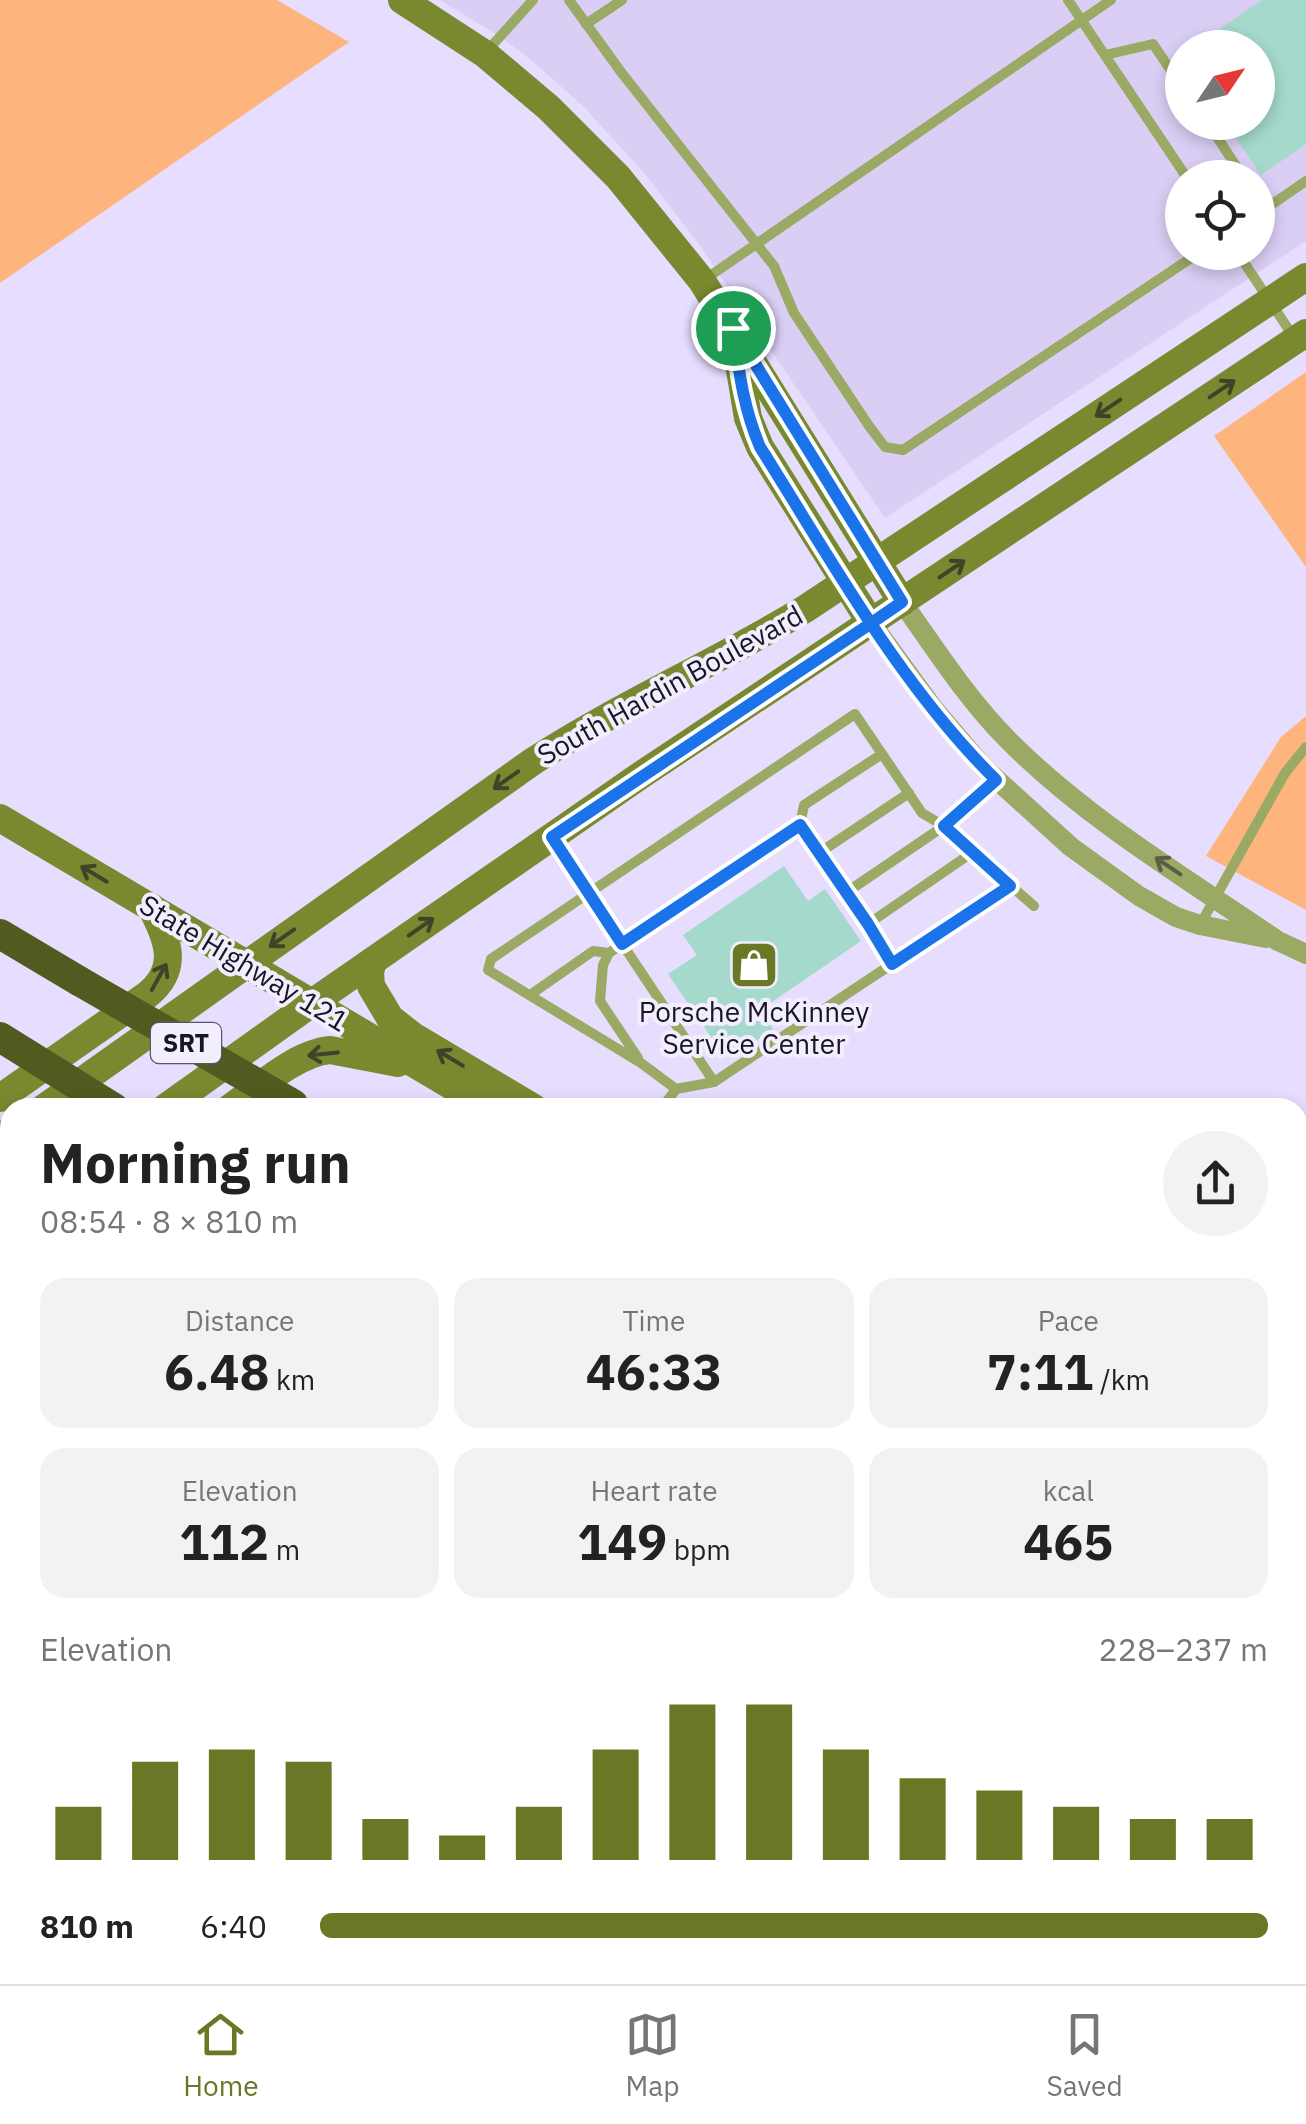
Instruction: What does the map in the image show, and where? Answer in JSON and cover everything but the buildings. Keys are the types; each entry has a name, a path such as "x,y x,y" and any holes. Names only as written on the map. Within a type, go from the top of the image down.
{"highway":[{"name":"SRT","path":"0,934 281,1098"},
{"path":"0,1037 98,1098"}],"main road":[{"path":"402,0 485,54 549,108 618,177 702,281 902,602"},
{"name":"South Hardin Boulevard","path":"58,1098 572,736 764,634 1306,277"},
{"path":"733,328 742,392 760,447 870,624"},
{"name":"South Hardin Boulevard","path":"179,1098 552,837 1301,336"},
{"name":"State Highway 121","path":"0,818 472,1098"},
{"path":"0,1098 160,982 168,951 162,928 150,907"},
{"path":"372,961 371,986 390,1018 517,1098"},
{"path":"244,1098 291,1064 320,1051 419,1067"}],"street":[{"path":"902,602 986,716 1030,761 1112,828 1278,940 1306,954"},
{"path":"870,624 933,708 996,780 1106,873 1176,917 1278,940"}],"lane":[{"path":"485,54 533,0"},
{"path":"568,0 774,266 794,313 885,447 903,450 1173,270"},
{"path":"586,24 622,0"},
{"path":"1068,0 1175,160"},
{"path":"702,281 1112,0"},
{"path":"1105,55 1154,44 1165,61"},
{"path":"1275,202 1306,181"},
{"path":"1249,270 1301,336"},
{"path":"676,1089 641,1063 488,970 492,959 854,714 922,813 944,826 1034,906"},
{"path":"1200,924 1292,762 1306,747"},
{"path":"641,1063 600,1000 603,965 609,953 800,825 804,805 882,754"},
{"path":"846,892 944,826 996,780"},
{"path":"820,852 909,793"},
{"path":"800,825 892,964"},
{"path":"552,837 714,1082"},
{"path":"868,924 973,852"},
{"path":"669,1098 676,1089 714,1082 1010,886"},
{"path":"530,995 593,951 609,953"}],"shaded area":[{"path":"0,0 277,0 349,42 0,283"},
{"path":"440,0 1306,0 1306,241 1275,261 1275,160 1165,160 1165,270 1262,270 885,518 698,243 646,175 583,106 532,61"},
{"path":"1306,372 1306,567 1214,436"},
{"path":"1306,716 1306,910 1206,856 1281,737"}],"place":[{"name":"Porsche McKinney Service Center","path":"754,965"}],"route":[{"path":"733,328 742,392 760,447 870,624 933,708 996,780 944,826 1010,886 892,964 800,825 622,944 552,837 641,775 870,624 902,602 733,328"}]}
